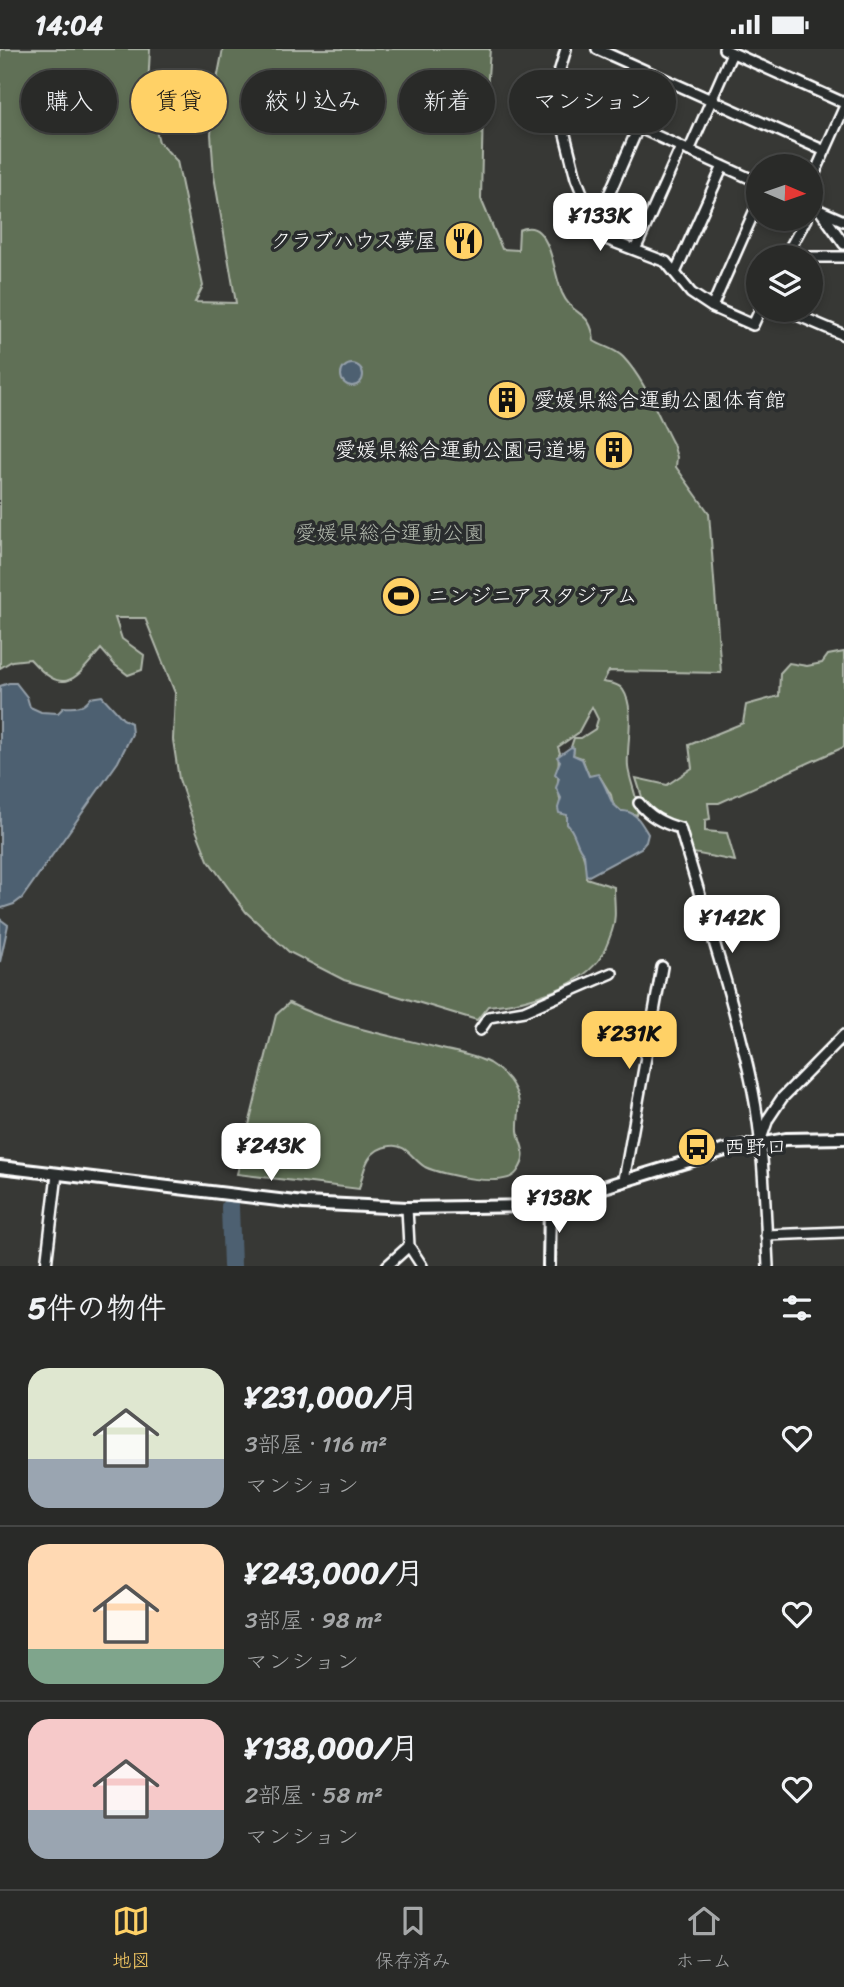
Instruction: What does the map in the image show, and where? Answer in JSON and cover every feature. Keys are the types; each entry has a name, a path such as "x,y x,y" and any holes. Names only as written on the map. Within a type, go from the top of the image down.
{"street":[{"path":"560,70 566,49"},
{"path":"597,49 825,151"},
{"path":"635,250 712,100 728,51 844,106 823,155"},
{"path":"565,133 576,178 606,239 666,262 691,293 712,307 746,322"},
{"path":"597,222 636,133"},
{"path":"649,133 746,177"},
{"path":"675,273 723,166"},
{"path":"823,212 844,221"},
{"path":"823,220 844,244"},
{"path":"712,307 746,230"},
{"path":"823,257 844,257"},
{"path":"813,322 844,335"},
{"path":"639,803 666,824 680,828 728,993 753,1091 760,1143 768,1266"},
{"path":"624,1180 662,967"},
{"path":"480,1030 489,1017 524,1011 612,973"},
{"path":"760,1143 768,1119 782,1098 844,1035"},
{"path":"0,1167 304,1203 407,1208 546,1205 726,1150 786,1139 844,1138"},
{"path":"46,1266 57,1174"},
{"path":"546,1205 548,1266"},
{"path":"407,1208 409,1246 422,1266"},
{"path":"766,1235 844,1232"},
{"path":"387,1266 409,1246"}],"green space":[{"name":"愛媛県総合運動公園","path":"0,49 150,49 149,70 131,70 131,133 157,133 159,142 177,161 203,286 195,302 236,303 214,176 211,134 227,133 227,70 219,70 223,49 490,49 488,70 399,70 399,133 482,133 481,199 502,249 518,250 519,230 524,228 534,229 543,237 566,301 585,318 594,341 620,354 638,376 673,444 677,457 676,467 709,513 721,673 609,671 603,682 619,686 627,698 630,717 628,767 637,815 621,811 613,804 611,795 600,777 589,776 582,758 573,755 574,748 571,747 574,738 581,738 595,729 598,719 592,707 578,733 558,747 561,803 568,818 567,824 581,849 586,878 614,887 614,926 598,961 576,980 562,987 532,998 488,1006 477,1020 344,980 289,952 246,912 208,860 179,779 173,740 175,693 145,618 115,618 122,639 144,655 142,670 128,675 101,649 76,676 68,680 52,678 30,659 12,661 0,668"},
{"path":"844,652 844,747 719,803 708,803 710,819 705,820 705,831 727,833 735,861 693,853 684,827 662,819 642,804 636,778 667,785 692,768 689,745 743,723 746,705 779,696 780,673 789,663 807,666 822,663 828,655"},
{"path":"289,1003 343,1024 470,1056 497,1068 510,1082 519,1100 518,1131 524,1155 517,1172 500,1180 459,1177 425,1167 405,1149 390,1146 376,1151 367,1161 359,1189 237,1174 276,1015"}],"water":[{"path":"352,364 360,367 363,375 360,383 352,386 344,383 341,375 344,367"},
{"path":"16,683 27,697 30,707 41,712 58,713 64,707 79,706 90,698 102,696 123,719 131,723 132,734 118,762 22,898 14,904 0,908 0,686"},
{"path":"571,747 574,748 573,755 582,759 589,776 598,774 613,804 621,811 634,815 648,834 641,848 589,876 586,875 584,854 567,824 567,815 559,813 558,808 561,798 556,788 559,778 555,774 560,761 557,757"},
{"path":"0,919 8,925 0,962"}],"waterway":[{"path":"230,1207 232,1266"}],"place":[{"name":"クラブハウス夢屋","path":"464,241"},
{"name":"愛媛県総合運動公園体育館","path":"507,400"},
{"name":"愛媛県総合運動公園弓道場","path":"614,450"},
{"name":"ニンジニアスタジアム","path":"401,596"},
{"name":"西野口","path":"697,1147"}]}
